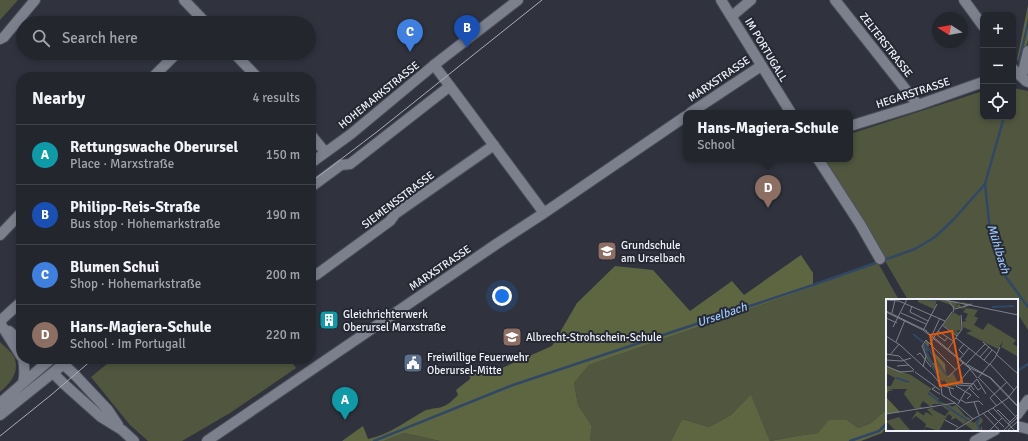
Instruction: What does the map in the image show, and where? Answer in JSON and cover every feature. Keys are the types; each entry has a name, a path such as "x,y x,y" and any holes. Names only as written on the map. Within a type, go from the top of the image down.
{"street":[{"path":"22,16 35,0"},
{"path":"184,0 199,16"},
{"name":"HOHEMARKSTRASSE","path":"316,159 350,134 518,0"},
{"name":"IM PORTUGALL","path":"721,0 789,110"},
{"path":"732,16 752,0"},
{"name":"ZELTERSTRASSE","path":"835,0 918,105"},
{"path":"964,0 980,22"},
{"path":"0,39 4,37 16,23"},
{"path":"1025,79 1028,51"},
{"path":"158,72 170,60"},
{"path":"241,60 252,72"},
{"path":"434,66 544,213"},
{"name":"MARXSTRASSE","path":"695,110 762,66"},
{"path":"1016,72 1025,79"},
{"name":"HEGARSTRASSE","path":"853,125 918,105 980,83"},
{"path":"316,183 341,165 350,164 450,86"},
{"name":"MARXSTRASSE","path":"207,441 683,118"},
{"path":"316,141 325,152"},
{"name":"SIEMENSSTRASSE","path":"316,275 390,221 395,214 494,145"},
{"path":"820,162 860,224 880,259"},
{"path":"0,235 16,218"},
{"path":"0,322 16,307"},
{"path":"0,322 16,330"},
{"path":"0,322 16,337"},
{"path":"0,322 16,348"},
{"path":"23,383 25,364"},
{"path":"0,403 42,364"},
{"path":"47,364 52,373 101,417 122,430"},
{"path":"0,416 43,382 60,364"},
{"path":"66,364 108,410 122,430 134,441"},
{"path":"1018,414 1028,400"},
{"path":"1018,426 1028,428"},
{"path":"975,441 993,431"}],"green space":[{"path":"0,0 18,0 0,20"},
{"path":"1028,5 1028,40 1022,63 1017,60"},
{"path":"1016,89 1028,91 1028,330 1018,315 1018,299 907,299 847,196 825,162 853,162 853,133 980,92 980,120 1016,120"},
{"path":"801,255 813,273 813,287 589,365 574,383 578,405 592,426 591,441 440,441 404,433 384,441 342,441 363,426 368,439 376,437 390,431 426,410 446,405 458,395 456,390 470,379 469,371 478,375 495,371 552,346 577,303 615,266 653,270 690,311 732,281 744,295"},
{"path":"878,263 898,299 886,299 886,410 871,423 858,428 847,420 818,433 770,441 751,396 731,415 709,427 682,419 671,441 591,441 592,426 578,405 574,383 589,365 813,287 813,285"},
{"path":"0,342 13,355 16,369 13,378 0,392"},
{"path":"107,364 293,364 296,368 230,413 182,441 148,441 130,425 91,377"},
{"path":"751,395 770,441 671,441 682,419 709,427 731,415"},
{"path":"886,410 886,428 882,433 861,441 770,441 818,433 829,420 847,420 858,428 871,423"},
{"path":"404,433 440,441 384,441"}],"waterway":[{"name":"Urselbach","path":"1019,62 1028,23"},
{"name":"Urselbach","path":"374,441 513,385 813,285 915,249 935,237 954,219 985,184 1003,120"},
{"name":"Mühlbach","path":"985,184 990,230 1003,273 1028,307"},
{"name":"Mühlbach","path":"1018,370 1028,364"},
{"name":"Mühlbach","path":"850,441 879,431 886,424"}],"tram line":[{"path":"316,178 378,131 542,0"},
{"path":"0,436 87,364"}],"place":[{"name":"Philipp-Reis-Straße","path":"467,48"},
{"name":"Blumen Schui","path":"410,52"},
{"name":"Hans-Magiera-Schule","path":"768,208"},
{"name":"Grundschule am Urselbach","path":"607,251"},
{"name":"Gleichrichterwerk Oberursel Marxstraße","path":"329,320"},
{"name":"Albrecht-Strohschein-Schule","path":"512,337"},
{"name":"Freiwillige Feuerwehr Oberursel-Mitte","path":"413,363"},
{"name":"Rettungswache Oberursel","path":"345,420"}]}
